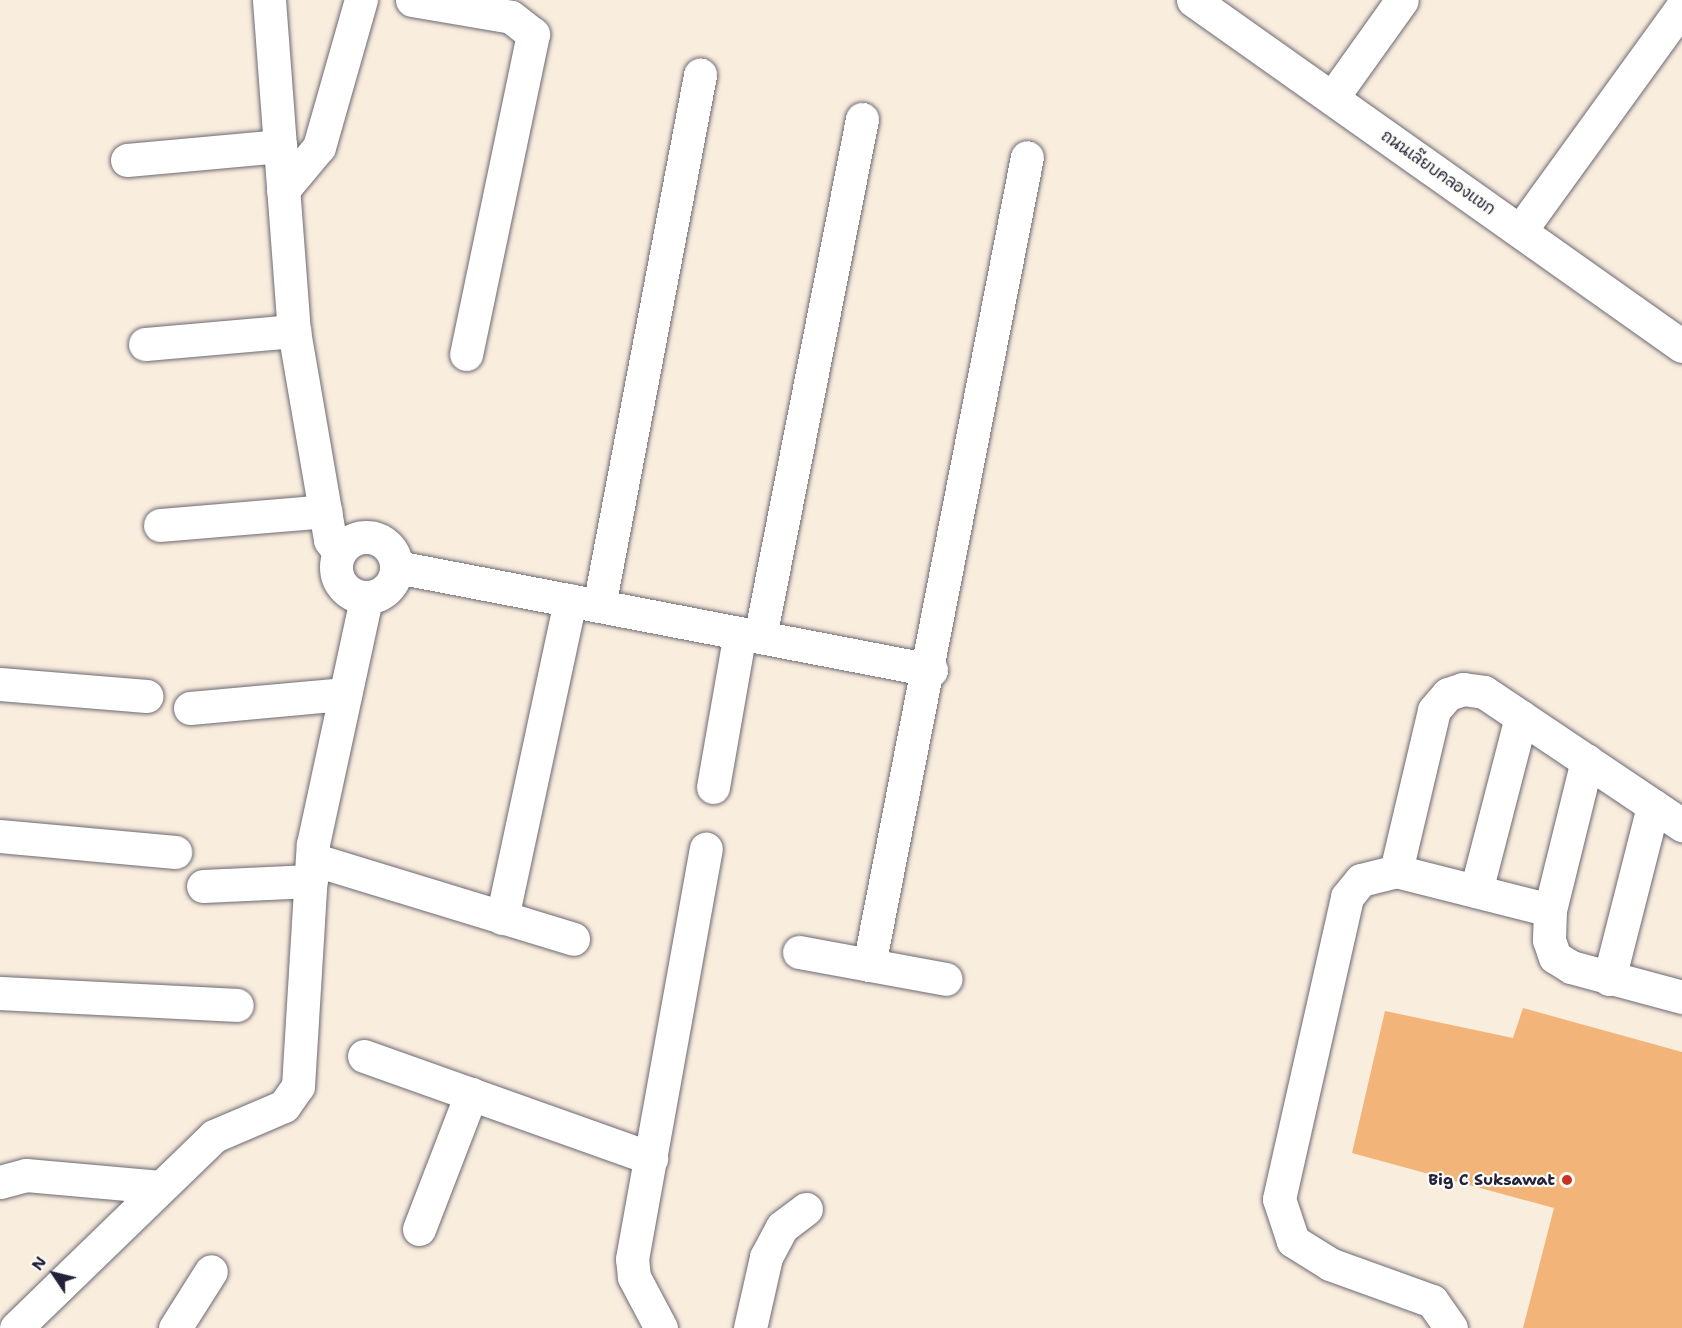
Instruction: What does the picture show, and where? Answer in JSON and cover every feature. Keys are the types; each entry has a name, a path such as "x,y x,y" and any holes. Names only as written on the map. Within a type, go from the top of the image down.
{"street":[{"path":"269,0 294,331 330,540 339,552 339,583 366,598 384,592 397,567 390,549 375,538 355,538 339,552"},
{"path":"283,190 319,147 361,0"},
{"path":"412,0 511,17 533,34 466,354"},
{"name":"ถนนเลียบคลองแขก","path":"1193,0 1682,346"},
{"path":"1332,98 1402,0"},
{"path":"1520,231 1682,7"},
{"path":"502,918 585,603 700,75"},
{"path":"713,787 750,635 862,119"},
{"path":"126,160 280,146"},
{"path":"869,965 931,670 1027,157"},
{"path":"145,345 294,331"},
{"path":"160,525 325,511"},
{"path":"397,567 931,670"},
{"path":"16,1328 214,1136 284,1106 298,1086 312,870 345,694 366,598"},
{"path":"0,684 147,696"},
{"path":"1396,871 1438,704 1456,691 1478,689 1682,825"},
{"path":"190,708 345,694"},
{"path":"1476,891 1521,717"},
{"path":"1587,761 1550,910 1556,957 1609,979 1682,997"},
{"path":"1609,979 1653,806"},
{"path":"0,836 175,852"},
{"path":"661,1328 634,1276 633,1258 706,849"},
{"path":"203,886 312,870 502,918 573,939"},
{"path":"1451,1328 1432,1300 1330,1264 1293,1241 1279,1198 1347,897 1360,880 1396,871 1550,910"},
{"path":"799,952 946,979"},
{"path":"0,993 237,1005"},
{"path":"364,1056 651,1158"},
{"path":"419,1229 471,1094"},
{"path":"0,1182 26,1175 160,1187"},
{"path":"750,1328 766,1257 782,1227 806,1209"},
{"path":"175,1328 211,1271"}],"building":[{"name":"Big C Suksawat","path":"1523,1008 1682,1052 1682,1328 1523,1328 1554,1208 1352,1153 1385,1011 1513,1038"}],"place":[{"name":"Big C Suksawat","path":"1567,1180"}]}
